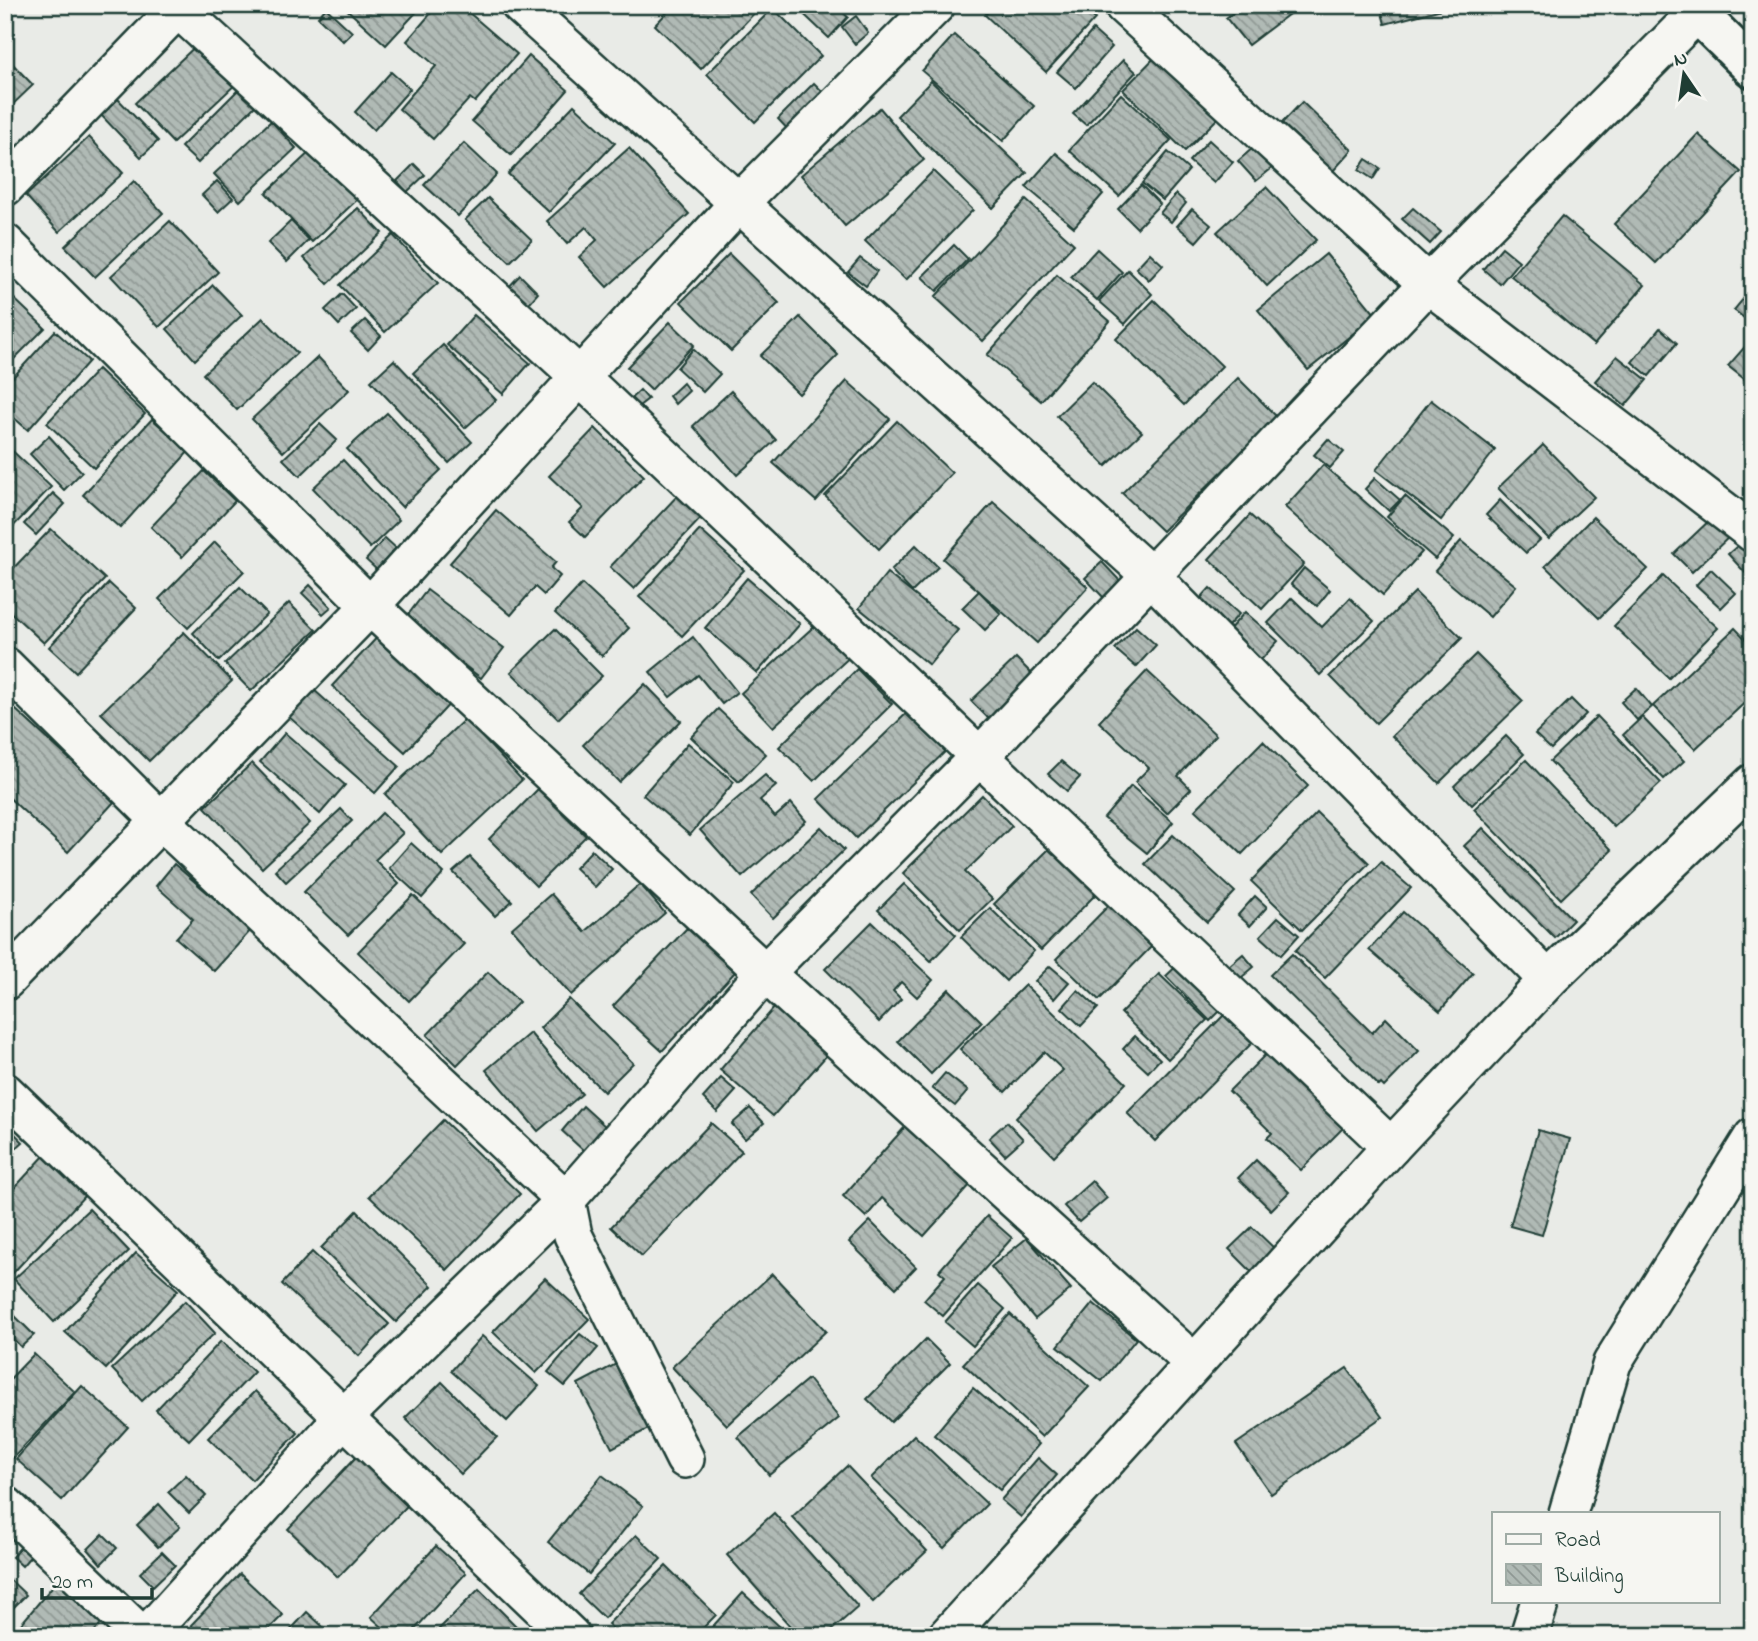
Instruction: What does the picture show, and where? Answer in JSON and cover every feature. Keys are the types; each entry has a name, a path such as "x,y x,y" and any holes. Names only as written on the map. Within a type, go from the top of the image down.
{"main road":[{"path":"1693,9 1753,68"}],"street":[{"path":"520,5 1150,575 1548,980"},
{"path":"5,981 370,606 738,204 936,5"},
{"path":"1123,5 1428,284 1753,533"},
{"path":"5,187 177,6 580,377 1391,1146"},
{"path":"5,1505 144,1636 343,1418 566,1200 765,973 981,756 1150,575 1693,9"},
{"path":"5,243 370,606 765,973 1194,1363"},
{"path":"5,666 160,821 566,1200 573,1235 685,1459"},
{"path":"947,1636 1391,1146 1548,980 1753,783"},
{"path":"5,1092 571,1636"},
{"path":"1568,1512 1612,1363 1753,1137"},
{"path":"1530,1636 1541,1602"}],"building":[{"path":"342,5 423,5 386,45"},
{"path":"438,5 460,5 517,54 475,102 470,98 433,139 399,109 436,66 407,41"},
{"path":"674,5 762,5 701,69 655,25"},
{"path":"794,5 835,5 848,17 829,38"},
{"path":"994,5 1081,5 1095,19 1046,72 985,15"},
{"path":"1243,5 1301,5 1248,45 1226,18"},
{"path":"1380,5 1457,5 1385,24"},
{"path":"326,8 352,32 343,41 318,17"},
{"path":"773,8 821,56 755,122 707,74"},
{"path":"856,16 868,33 855,44 842,27"},
{"path":"1093,30 1112,47 1076,88 1057,72"},
{"path":"954,35 1034,106 1003,141 922,71"},
{"path":"201,41 239,81 173,143 135,103"},
{"path":"1159,53 1222,114 1185,151 1123,90"},
{"path":"5,56 33,85 5,112"},
{"path":"529,56 568,90 511,155 472,121"},
{"path":"1123,60 1136,72 1086,125 1073,114"},
{"path":"391,72 410,89 374,130 355,112"},
{"path":"931,81 1027,173 993,208 897,116"},
{"path":"814,83 828,97 792,134 778,119"},
{"path":"240,88 257,104 198,163 181,147"},
{"path":"1121,94 1171,140 1119,196 1069,150"},
{"path":"118,99 158,141 141,157 101,115"},
{"path":"1302,102 1352,150 1333,171 1282,123"},
{"path":"574,105 615,143 549,212 508,174"},
{"path":"880,108 924,160 845,226 801,175"},
{"path":"271,121 296,148 240,201 214,174"},
{"path":"1698,134 1741,172 1656,263 1614,224"},
{"path":"89,137 123,173 59,232 26,196"},
{"path":"1209,140 1233,162 1214,183 1189,161"},
{"path":"464,143 497,174 458,216 424,185"},
{"path":"1254,147 1272,168 1256,181 1238,161"},
{"path":"629,148 689,214 607,287 579,257 597,240 586,227 567,244 547,221"},
{"path":"313,149 359,198 312,242 266,193"},
{"path":"1168,152 1189,170 1163,200 1142,183"},
{"path":"1056,153 1103,194 1074,227 1026,187"},
{"path":"1366,159 1380,168 1373,179 1359,170"},
{"path":"414,164 425,175 407,192 397,181"},
{"path":"933,171 973,210 906,280 865,241"},
{"path":"134,181 163,213 95,277 65,246"},
{"path":"217,181 233,198 218,212 202,195"},
{"path":"1141,185 1160,204 1137,228 1118,209"},
{"path":"1266,187 1316,240 1267,286 1217,232"},
{"path":"1176,194 1186,203 1171,222 1160,213"},
{"path":"488,198 532,240 510,262 465,220"},
{"path":"1026,200 1074,244 983,341 935,297"},
{"path":"358,208 382,233 328,284 304,258"},
{"path":"1413,208 1441,232 1430,244 1402,219"},
{"path":"1192,209 1211,225 1196,242 1177,226"},
{"path":"1562,216 1645,285 1594,345 1511,276"},
{"path":"170,221 218,272 159,327 111,276"},
{"path":"291,221 309,240 287,262 268,243"},
{"path":"393,235 438,283 385,332 340,285"},
{"path":"954,245 968,259 937,291 922,277"},
{"path":"1502,247 1519,261 1500,284 1483,269"},
{"path":"1097,249 1122,272 1097,300 1071,277"},
{"path":"1150,253 1163,265 1149,280 1136,268"},
{"path":"729,254 779,303 731,351 681,302"},
{"path":"1326,254 1376,315 1308,370 1258,310"},
{"path":"860,258 877,271 866,286 848,272"},
{"path":"1128,270 1152,294 1125,324 1099,301"},
{"path":"520,275 538,293 524,309 505,291"},
{"path":"1057,275 1110,321 1041,401 987,355"},
{"path":"213,285 242,315 195,360 167,329"},
{"path":"1753,287 1753,325 1734,310"},
{"path":"5,290 45,328 5,368"},
{"path":"342,294 356,309 339,325 325,310"},
{"path":"1154,300 1222,366 1184,405 1116,339"},
{"path":"474,315 530,363 503,394 447,345"},
{"path":"800,317 838,355 799,394 760,356"},
{"path":"263,318 297,353 237,410 203,374"},
{"path":"365,320 381,336 368,350 351,333"},
{"path":"670,322 694,345 651,390 627,367"},
{"path":"1660,328 1677,343 1649,376 1632,362"},
{"path":"55,331 89,361 28,430 5,410 5,386"},
{"path":"1749,342 1753,345 1753,386 1728,366"},
{"path":"443,345 496,400 465,428 413,373"},
{"path":"693,349 720,374 703,392 677,368"},
{"path":"1617,356 1647,380 1625,406 1595,381"},
{"path":"318,357 349,390 283,452 252,419"},
{"path":"394,360 472,442 449,463 371,381"},
{"path":"98,369 145,414 94,468 47,423"},
{"path":"1238,378 1277,417 1162,531 1122,493"},
{"path":"847,381 890,419 816,501 773,463"},
{"path":"1092,382 1142,432 1106,466 1057,416"},
{"path":"683,383 689,391 675,404 669,396"},
{"path":"640,390 648,399 634,410 627,402"},
{"path":"731,391 776,440 737,475 693,426"},
{"path":"1431,400 1495,450 1441,520 1376,470"},
{"path":"387,413 441,470 402,507 347,449"},
{"path":"152,419 189,451 120,528 83,495"},
{"path":"897,421 952,473 879,549 825,496"},
{"path":"320,424 337,440 300,476 283,459"},
{"path":"595,428 644,476 585,537 569,522 583,508 549,476"},
{"path":"49,436 82,472 64,490 30,454"},
{"path":"1328,439 1344,452 1330,468 1314,455"},
{"path":"5,444 51,487 5,535"},
{"path":"1543,445 1594,497 1549,539 1498,488"},
{"path":"343,460 399,520 370,548 313,488"},
{"path":"1323,465 1422,552 1383,595 1285,507"},
{"path":"204,471 235,501 182,557 151,527"},
{"path":"1375,478 1400,500 1389,511 1365,489"},
{"path":"53,493 65,504 36,535 24,524"},
{"path":"680,493 704,515 634,589 610,567"},
{"path":"1405,496 1454,538 1435,559 1387,517"},
{"path":"1500,500 1540,540 1526,553 1486,515"},
{"path":"993,502 1088,587 1037,643 943,559"},
{"path":"496,510 556,562 551,568 560,576 544,595 535,587 511,615 450,563"},
{"path":"1250,515 1304,564 1262,609 1209,559"},
{"path":"1593,517 1648,569 1599,618 1545,566"},
{"path":"1712,518 1730,536 1692,572 1674,554"},
{"path":"51,529 105,579 44,643 5,607 5,577"},
{"path":"700,530 744,570 682,636 639,597"},
{"path":"385,538 396,548 377,570 366,560"},
{"path":"1745,539 1753,547 1753,575 1750,578 1728,554"},
{"path":"1461,541 1516,586 1490,617 1435,571"},
{"path":"215,542 244,571 188,628 159,599"},
{"path":"916,545 938,567 912,592 891,570"},
{"path":"1102,562 1121,582 1104,598 1085,578"},
{"path":"1304,568 1330,590 1317,606 1291,584"},
{"path":"1711,569 1736,593 1721,608 1696,585"},
{"path":"887,573 958,630 929,665 859,608"},
{"path":"1663,576 1718,628 1669,678 1614,626"},
{"path":"747,578 800,624 757,673 705,628"},
{"path":"109,583 136,608 76,672 49,647"},
{"path":"582,584 629,628 602,656 555,613"},
{"path":"310,585 331,607 323,614 302,593"},
{"path":"240,587 267,614 219,661 193,633"},
{"path":"1210,588 1239,614 1220,635 1191,609"},
{"path":"427,590 504,648 481,678 404,620"},
{"path":"979,591 1001,614 985,630 962,608"},
{"path":"1415,592 1462,638 1376,723 1330,676"},
{"path":"1292,598 1322,627 1350,598 1374,621 1320,675 1268,623"},
{"path":"289,603 316,630 251,691 225,664"},
{"path":"1245,612 1278,641 1252,670 1219,641"},
{"path":"821,620 853,654 773,727 741,693"},
{"path":"1136,627 1156,645 1136,667 1115,649"},
{"path":"1735,628 1753,647 1753,695 1695,749 1653,706"},
{"path":"555,629 602,676 558,719 511,672"},
{"path":"184,632 232,681 149,761 101,713"},
{"path":"382,632 454,699 405,752 332,686"},
{"path":"693,637 737,692 722,704 698,675 670,697 650,672"},
{"path":"1476,654 1523,701 1439,783 1392,736"},
{"path":"1016,658 1039,681 994,724 971,701"},
{"path":"857,669 892,704 814,781 779,747"},
{"path":"1147,671 1216,735 1178,776 1191,789 1167,813 1135,782 1149,768 1099,722"},
{"path":"645,684 681,721 619,782 583,745"},
{"path":"1636,688 1652,707 1637,720 1621,702"},
{"path":"313,689 399,766 375,793 288,716"},
{"path":"1571,699 1586,714 1551,749 1535,734"},
{"path":"912,708 950,747 856,838 818,799"},
{"path":"15,709 115,801 68,852 5,794 5,720"},
{"path":"718,709 766,754 739,782 691,737"},
{"path":"1597,716 1661,783 1614,827 1550,761"},
{"path":"1642,717 1684,761 1664,779 1623,735"},
{"path":"465,719 522,780 442,855 385,794"},
{"path":"285,733 345,785 320,814 260,762"},
{"path":"1506,736 1524,754 1472,805 1454,786"},
{"path":"1263,741 1308,786 1242,854 1195,810"},
{"path":"688,743 734,782 690,835 643,795"},
{"path":"1526,760 1612,850 1561,899 1474,809"},
{"path":"1061,761 1080,777 1067,791 1048,774"},
{"path":"252,763 310,823 262,868 205,807"},
{"path":"765,775 776,786 760,800 775,817 791,803 806,821 742,877 700,830"},
{"path":"1131,786 1173,822 1147,853 1104,818"},
{"path":"538,789 586,836 536,886 489,839"},
{"path":"982,795 1012,826 965,872 992,899 960,930 903,873"},
{"path":"341,809 352,821 286,882 275,870"},
{"path":"382,813 403,833 375,860 399,884 348,935 304,892"},
{"path":"1317,813 1369,863 1302,930 1251,881"},
{"path":"821,827 844,850 773,918 751,895"},
{"path":"1483,828 1573,920 1555,938 1464,846"},
{"path":"1173,835 1235,892 1207,922 1145,864"},
{"path":"411,843 444,873 422,898 389,868"},
{"path":"1050,848 1096,894 1041,950 994,904"},
{"path":"592,850 612,869 595,887 575,868"},
{"path":"470,857 512,901 495,916 453,872"},
{"path":"1381,862 1411,888 1325,978 1295,951"},
{"path":"174,864 251,930 214,971 176,938 193,919 156,886"},
{"path":"640,884 665,913 571,995 512,928 551,894 585,932"},
{"path":"904,884 956,935 931,961 878,910"},
{"path":"413,895 464,944 409,1001 358,952"},
{"path":"1255,896 1267,907 1250,926 1238,915"},
{"path":"1113,901 1155,943 1099,1000 1056,959"},
{"path":"990,908 1034,951 1006,981 961,937"},
{"path":"1403,912 1473,973 1440,1011 1369,950"},
{"path":"1278,917 1299,935 1281,955 1260,936"},
{"path":"872,922 933,980 917,997 901,982 893,991 901,999 879,1022 825,969"},
{"path":"687,928 735,972 662,1051 613,1006"},
{"path":"1243,954 1254,967 1236,982 1225,969"},
{"path":"1292,954 1372,1033 1386,1018 1419,1051 1384,1087 1381,1084 1379,1086 1270,975"},
{"path":"1183,960 1227,1004 1210,1021 1166,976"},
{"path":"1050,966 1069,982 1054,999 1035,981"},
{"path":"488,972 519,1002 457,1065 427,1035"},
{"path":"1159,974 1207,1020 1168,1059 1121,1013"},
{"path":"1025,985 1126,1083 1054,1156 1016,1118 1063,1070 1044,1052 1005,1092 960,1049"},
{"path":"949,989 982,1022 931,1074 898,1041"},
{"path":"1078,990 1098,1008 1081,1026 1062,1008"},
{"path":"569,999 633,1063 604,1092 540,1028"},
{"path":"781,1000 834,1047 773,1116 720,1070"},
{"path":"1225,1014 1253,1042 1155,1141 1127,1113"},
{"path":"530,1033 582,1094 538,1131 486,1070"},
{"path":"1135,1036 1160,1059 1148,1072 1123,1049"},
{"path":"1271,1049 1347,1124 1301,1170 1267,1138 1272,1133 1229,1091"},
{"path":"945,1073 968,1091 955,1106 932,1088"},
{"path":"721,1078 736,1091 717,1112 703,1098"},
{"path":"583,1106 606,1127 584,1151 562,1131"},
{"path":"750,1108 764,1123 745,1139 732,1124"},
{"path":"443,1120 520,1194 447,1270 369,1196"},
{"path":"1007,1122 1023,1139 1005,1155 989,1138"},
{"path":"711,1123 742,1151 642,1256 611,1227"},
{"path":"5,1124 23,1142 5,1158"},
{"path":"906,1126 971,1184 924,1236 882,1198 866,1217 843,1196"},
{"path":"1538,1130 1570,1139 1542,1235 1510,1226"},
{"path":"45,1155 87,1193 12,1274 5,1268 5,1198"},
{"path":"1256,1160 1289,1192 1271,1210 1238,1178"},
{"path":"1092,1181 1107,1198 1079,1222 1064,1206"},
{"path":"89,1209 129,1251 54,1322 14,1279"},
{"path":"357,1211 432,1286 396,1322 321,1248"},
{"path":"987,1216 1012,1238 943,1316 924,1300 945,1276 939,1271"},
{"path":"870,1221 916,1267 896,1288 849,1242"},
{"path":"1252,1227 1275,1249 1252,1272 1229,1249"},
{"path":"1027,1238 1071,1289 1035,1319 991,1267"},
{"path":"312,1252 389,1324 359,1356 282,1284"},
{"path":"136,1253 178,1290 106,1369 65,1332"},
{"path":"772,1274 826,1331 727,1425 672,1367"},
{"path":"545,1278 589,1319 536,1373 493,1332"},
{"path":"978,1285 1005,1309 973,1346 945,1322"},
{"path":"185,1301 215,1333 142,1401 112,1369"},
{"path":"1093,1303 1136,1339 1102,1381 1058,1346"},
{"path":"5,1306 34,1335 21,1347 5,1330"},
{"path":"1010,1314 1089,1387 1042,1437 963,1364"},
{"path":"580,1334 598,1348 565,1386 548,1372"},
{"path":"482,1336 539,1386 507,1421 451,1371"},
{"path":"926,1339 950,1363 891,1422 867,1399"},
{"path":"221,1341 254,1372 189,1440 156,1410"},
{"path":"34,1354 75,1392 13,1458 5,1451 5,1384"},
{"path":"618,1363 652,1427 612,1448 578,1384"},
{"path":"1347,1368 1382,1417 1271,1494 1236,1444"},
{"path":"808,1379 839,1418 769,1475 738,1437"},
{"path":"442,1382 497,1437 461,1474 405,1418"},
{"path":"82,1386 128,1427 62,1500 16,1459"},
{"path":"973,1388 1039,1444 1000,1490 934,1435"},
{"path":"255,1391 298,1433 252,1480 208,1438"},
{"path":"914,1435 987,1504 944,1548 871,1478"},
{"path":"357,1456 408,1505 338,1577 288,1529"},
{"path":"1038,1458 1057,1475 1021,1517 1001,1500"},
{"path":"847,1466 927,1551 873,1602 792,1517"},
{"path":"186,1475 206,1496 189,1513 168,1492"},
{"path":"602,1475 643,1506 589,1574 548,1542"},
{"path":"159,1504 180,1527 158,1547 137,1525"},
{"path":"774,1513 858,1607 825,1636 799,1636 727,1555"},
{"path":"103,1534 117,1548 101,1564 88,1549"},
{"path":"636,1535 661,1559 604,1618 579,1594"},
{"path":"25,1542 35,1551 22,1566 12,1557"},
{"path":"436,1546 466,1573 409,1636 392,1636 371,1617"},
{"path":"162,1552 175,1565 153,1586 140,1573"},
{"path":"666,1566 716,1615 695,1636 620,1636 608,1624"},
{"path":"240,1574 283,1615 262,1636 202,1636 191,1625"},
{"path":"5,1575 26,1595 5,1616"},
{"path":"56,1582 104,1620 91,1636 11,1636"},
{"path":"479,1589 526,1636 438,1636 435,1633"},
{"path":"743,1593 790,1636 704,1636"},
{"path":"307,1612 333,1636 285,1636"}]}
